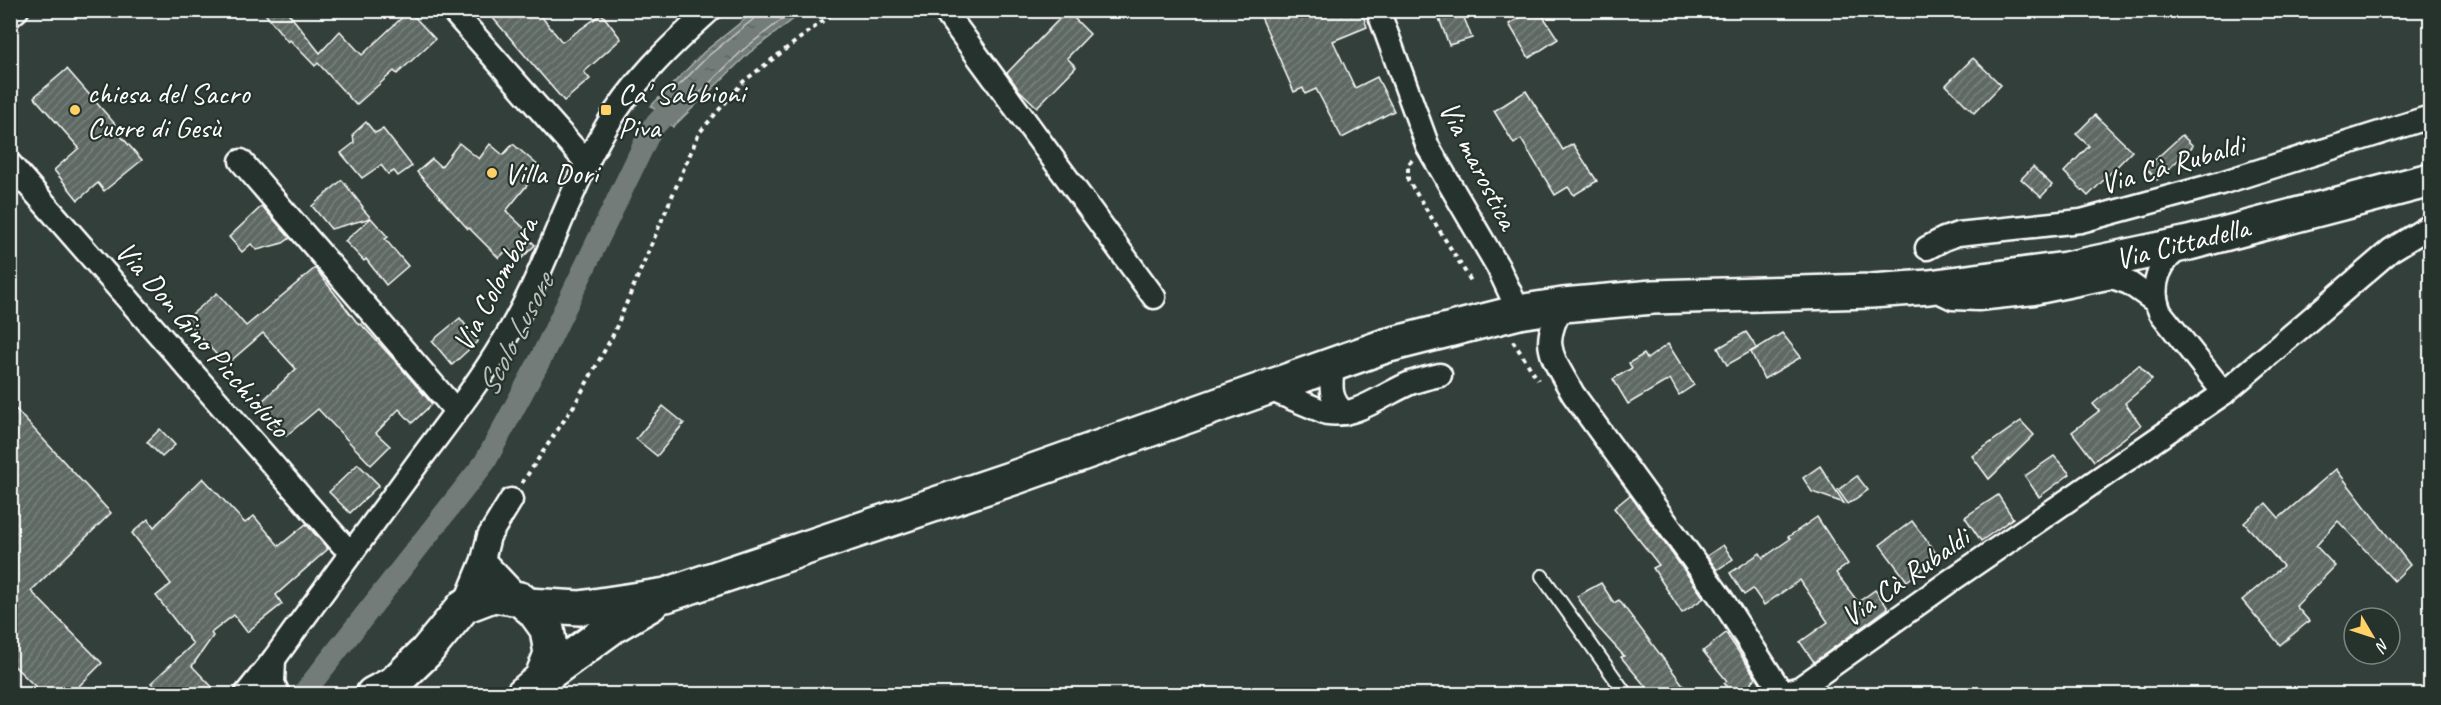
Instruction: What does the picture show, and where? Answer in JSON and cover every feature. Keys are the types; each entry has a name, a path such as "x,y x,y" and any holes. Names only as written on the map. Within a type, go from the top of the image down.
{"main road":[{"name":"Via Cittadella","path":"666,595 1016,477 1384,346 1519,312 1563,305 1653,297 1871,291 1929,287 2066,270 2189,243 2430,180"},
{"path":"373,694 394,683 426,652 448,622 464,606 493,595 553,608 580,608 666,595"},
{"path":"532,687 615,625 666,595"},
{"path":"523,602 534,611 547,629 550,654 532,687"}],"street":[{"path":"10,16 17,10"},
{"path":"452,10 587,163"},
{"name":"Via Colombara","path":"246,694 456,411 504,342 549,253 587,163 605,128 627,95 653,64 710,10"},
{"path":"944,10 1154,297"},
{"name":"Via marostica","path":"1377,10 1428,147 1498,267 1519,312"},
{"name":"Via Cà Rubaldi","path":"1927,248 1944,238 1958,234 2081,221 2151,203 2430,117"},
{"name":"Via Colombara","path":"241,161 456,411"},
{"name":"Via Don Gino Picchioluto","path":"10,164 342,544 353,551"},
{"name":"Via Cà Rubaldi","path":"1563,305 1549,332 1550,346 1555,361 1573,394 1791,693 2224,393 2391,250 2430,226"},
{"path":"2189,243 2169,255 2159,269 2156,302 2160,312 2224,393"},
{"path":"1929,287 1953,298 1978,299 2034,293 2112,277 2129,284 2156,302"},
{"path":"1333,364 1330,389 1332,399 1336,406 1345,413"},
{"path":"1267,387 1327,413 1345,413 1413,382 1440,375"},
{"path":"464,606 483,560 491,530 511,500"},
{"path":"483,560 523,602"},
{"path":"274,659 273,683 278,694"}],"lane":[{"path":"1542,576 1626,694"}],"path":[{"path":"511,500 575,404 612,337 699,133 744,81 837,10"},
{"path":"1428,147 1408,165 1408,180 1471,281"}],"water":[{"path":"755,11 804,11 749,53 673,127 651,106 704,52"}],"building":[{"path":"262,10 286,10 320,53 340,31 362,55 409,11 435,39 397,74 394,71 356,105 318,63 315,66 290,40 288,42"},
{"path":"486,10 536,10 562,42 602,14 621,39 584,72 590,79 564,101"},
{"path":"1258,10 1361,10 1367,27 1333,41 1355,88 1377,77 1394,111 1342,138 1316,89 1305,94 1303,88 1294,92"},
{"path":"1436,10 1461,10 1472,38 1449,45"},
{"path":"1533,10 1539,10 1558,39 1529,58 1509,24"},
{"path":"1067,11 1090,34 1067,58 1076,67 1037,107 1019,90 1007,73"},
{"path":"1973,58 2001,85 1974,113 1946,85"},
{"path":"67,69 115,124 113,127 142,160 104,191 98,183 78,200 54,170 79,148 34,97"},
{"path":"1526,91 1563,150 1573,144 1597,181 1574,195 1568,187 1555,195 1521,139 1514,144 1494,111"},
{"path":"2095,115 2132,151 2088,196 2064,172 2089,146 2076,134"},
{"path":"366,122 375,133 383,129 412,166 398,176 394,171 388,174 381,165 362,178 341,153 354,143 353,134"},
{"path":"2182,135 2193,146 2157,180 2146,168"},
{"path":"459,143 479,159 490,144 503,155 513,144 541,168 506,211 527,231 525,235 535,245 520,260 508,249 499,258 468,229 417,172 432,159 441,167"},
{"path":"2033,167 2052,185 2041,197 2021,179"},
{"path":"342,180 371,218 331,229 312,206"},
{"path":"262,206 290,238 283,243 257,250 251,244 242,252 229,237"},
{"path":"371,218 388,237 385,239 408,266 386,285 366,259 364,261 345,241"},
{"path":"315,268 359,325 361,324 432,404 412,423 399,409 376,433 390,446 371,465 318,409 286,436 257,406 296,369 263,333 226,365 185,320 217,293 246,326"},
{"path":"460,318 478,341 452,365 432,341"},
{"path":"1746,332 1757,348 1727,365 1718,348"},
{"path":"1782,333 1801,357 1764,379 1751,352"},
{"path":"1668,344 1694,385 1679,395 1670,379 1628,404 1613,379 1632,368 1629,363 1644,354 1647,359"},
{"path":"2139,365 2152,380 2125,403 2141,425 2094,461 2072,432 2099,411 2093,404"},
{"path":"10,403 111,513 31,591 102,663 71,694 63,694 56,687 47,694 43,694 10,662"},
{"path":"663,406 684,423 657,456 636,439"},
{"path":"2021,421 2034,435 1989,479 1972,456"},
{"path":"160,429 175,445 162,457 147,442"},
{"path":"2054,456 2070,474 2039,497 2025,476"},
{"path":"358,464 379,485 350,513 329,492"},
{"path":"1820,466 1844,503 1812,492 1803,478"},
{"path":"2336,469 2410,565 2394,581 2338,521 2316,546 2335,566 2296,606 2309,621 2280,645 2242,600 2283,566 2244,523 2266,503 2279,518"},
{"path":"1857,476 1868,490 1848,504 1838,490"},
{"path":"203,478 245,523 254,516 279,546 306,524 328,549 276,595 282,604 247,632 234,615 211,633 213,636 192,666 219,694 164,694 151,683 193,644 156,596 171,584 132,533 148,519 154,527"},
{"path":"1630,495 1704,598 1682,613 1653,568 1659,565 1614,508"},
{"path":"1998,495 2013,518 1981,541 1965,517"},
{"path":"1817,517 1848,564 1836,573 1858,602 1875,590 1888,608 1814,662 1800,642 1828,622 1800,580 1764,605 1753,589 1744,595 1730,573 1760,553 1763,558"},
{"path":"1912,521 1939,557 1907,581 1880,545"},
{"path":"1723,545 1733,559 1717,570 1707,556"},
{"path":"1601,583 1614,603 1619,600 1690,694 1652,694 1621,657 1624,656 1595,624 1577,596"},
{"path":"1726,633 1756,678 1751,683 1763,694 1735,694 1724,683 1727,681 1703,651"}],"waterway":[{"name":"Scolo Lusore","path":"303,694 485,462 540,360 652,128 683,96"}],"place":[{"name":"chiesa del Sacro Cuore di Gesù","path":"75,110"},
{"name":"Ca' Sabbioni Piva","path":"606,110"},
{"name":"Villa Dori","path":"492,173"}]}
